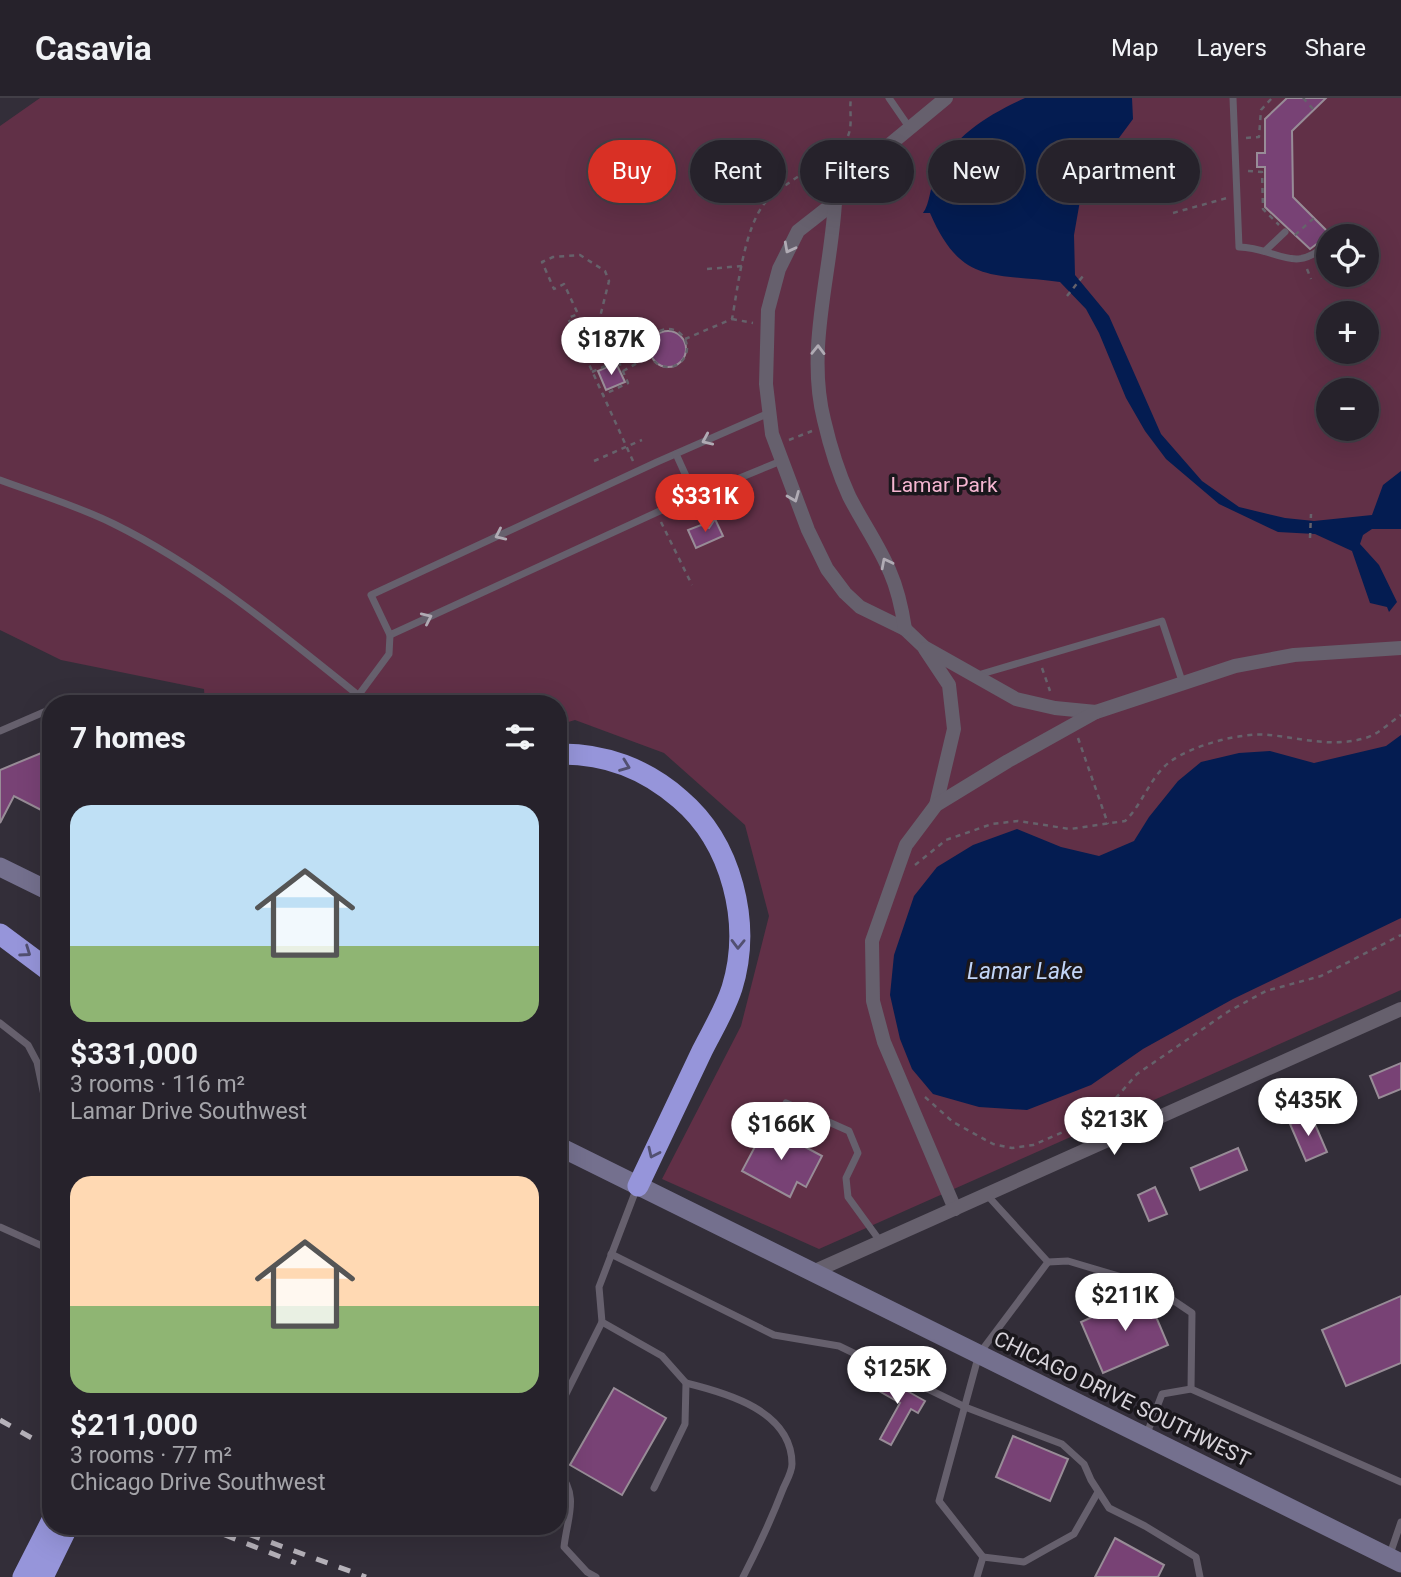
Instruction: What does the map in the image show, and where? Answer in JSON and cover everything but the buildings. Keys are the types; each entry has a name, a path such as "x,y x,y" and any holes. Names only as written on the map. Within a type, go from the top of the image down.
{"highway":[{"path":"567,754 621,763 661,782 696,813 720,851 737,897 738,951 732,989 638,1186"},
{"path":"0,934 42,965"},
{"path":"43,1577 49,1535"},
{"path":"23,1577 59,1535"}],"main road":[{"path":"0,867 42,888"},
{"name":"CHICAGO DRIVE SOUTHWEST","path":"567,1150 1395,1560"}],"street":[{"path":"894,140 946,98"},
{"path":"834,203 798,232 779,269 768,310 766,384 770,413 781,461 808,530 827,569 845,593 860,607 905,628 924,647 949,685 954,729 936,805"},
{"path":"835,203 833,246 818,346 819,385 826,427 849,496 891,572 905,628"},
{"path":"924,647 1016,699 1055,708 1096,712"},
{"path":"955,1209 895,1069 873,1001 872,941 884,900 905,845 936,805 1096,712 1235,666 1294,655 1401,648"},
{"path":"813,1272 1401,1009"}],"lane":[{"path":"889,98 909,127"},
{"path":"1233,98 1239,247 1265,251 1283,258 1306,259 1316,254"},
{"path":"1265,251 1285,232"},
{"path":"0,480 91,514 151,544 229,595 358,695 390,654 390,635 371,595 770,413"},
{"path":"676,454 707,522"},
{"path":"390,635 695,495 781,461"},
{"path":"978,676 1162,621 1183,684"},
{"path":"0,731 42,713"},
{"path":"0,1023 28,1045 37,1062 42,1086"},
{"path":"786,1103 849,1131 859,1153 846,1178 848,1197 881,1242"},
{"path":"567,1392 602,1322 599,1287 638,1186"},
{"path":"987,1195 1048,1262"},
{"path":"0,1227 42,1246"},
{"path":"611,1254 774,1335 839,1346 965,1407 1062,1444 1084,1464 1108,1508 1145,1526 1196,1557 1200,1577"},
{"path":"1048,1262 1068,1261 1152,1286 1192,1313 1191,1389"},
{"path":"1048,1262 979,1354 939,1501 983,1557 1024,1562 1074,1534 1098,1492"},
{"path":"602,1322 662,1356 686,1383 728,1394 755,1406 785,1436 792,1466 764,1537 743,1577"},
{"path":"653,1488 685,1424 686,1383"},
{"path":"1146,1437 1162,1394 1191,1389 1401,1482"},
{"path":"567,1482 573,1501 567,1519"},
{"path":"1395,1560 1401,1522"},
{"path":"565,1535 564,1548 587,1573 596,1577"},
{"path":"977,1577 983,1557"}],"path":[{"path":"732,319 754,220 765,203 845,140 850,126 851,98"},
{"path":"1247,149 1247,138 1259,137 1261,110 1272,98"},
{"path":"1303,98 1314,110"},
{"path":"1247,160 1247,171 1262,172 1263,208 1292,239 1314,218"},
{"path":"1173,213 1237,196"},
{"path":"576,337 599,321 609,281 606,271 580,255 553,257 542,262 554,289 564,284 578,314 568,318 576,337 592,372 638,471"},
{"path":"707,269 743,266"},
{"path":"1066,296 1083,276"},
{"path":"685,339 732,319 767,326"},
{"path":"599,321 626,342 635,364"},
{"path":"675,330 685,339 686,357 677,366 659,366 650,356 649,344 656,333 675,330"},
{"path":"623,371 650,356"},
{"path":"592,372 618,360 628,383 603,395"},
{"path":"776,444 826,427"},
{"path":"594,461 642,440"},
{"path":"657,513 692,585"},
{"path":"1310,538 1311,514"},
{"path":"914,866 946,839 992,824 1018,821 1070,829 1125,821 1170,762 1209,744 1245,735 1268,735 1343,744 1368,738 1401,715"},
{"path":"924,1096 953,1122 993,1144 1012,1148 1033,1145 1086,1122 1108,1107 1138,1074 1229,1010 1266,991 1321,976 1401,935"}],"green space":[{"name":"Lamar Park","path":"40,98 1401,98 1401,990 819,1249 662,1179 741,1026 769,916 745,825 664,753 575,720 567,722 567,695 204,695 204,689 61,660 0,630 0,126"}],"water":[{"path":"1025,98 1132,98 1133,119 1117,140 1038,140 1038,203 1080,203 1074,235 1075,275 1109,316 1161,434 1202,481 1239,507 1285,518 1314,521 1372,515 1383,485 1401,471 1401,529 1372,529 1363,535 1360,544 1379,565 1397,602 1389,612 1387,607 1370,603 1352,551 1315,534 1278,532 1219,504 1166,459 1145,431 1126,398 1086,309 1060,282 981,271 954,253 930,213 923,213 928,201 928,203 1024,203 1024,140 959,140 998,112"},
{"name":"Lamar Lake","path":"1401,735 1401,918 1233,999 1143,1049 1091,1085 1027,1110 979,1107 933,1094 912,1069 900,1039 890,995 894,955 914,896 937,867 973,845 1017,829 1061,847 1099,856 1134,841 1178,781 1201,762 1239,753 1270,751 1314,763 1386,746"}],"railway":[{"path":"0,1420 42,1444"},
{"path":"225,1535 296,1563"},
{"path":"251,1535 366,1577"}]}
